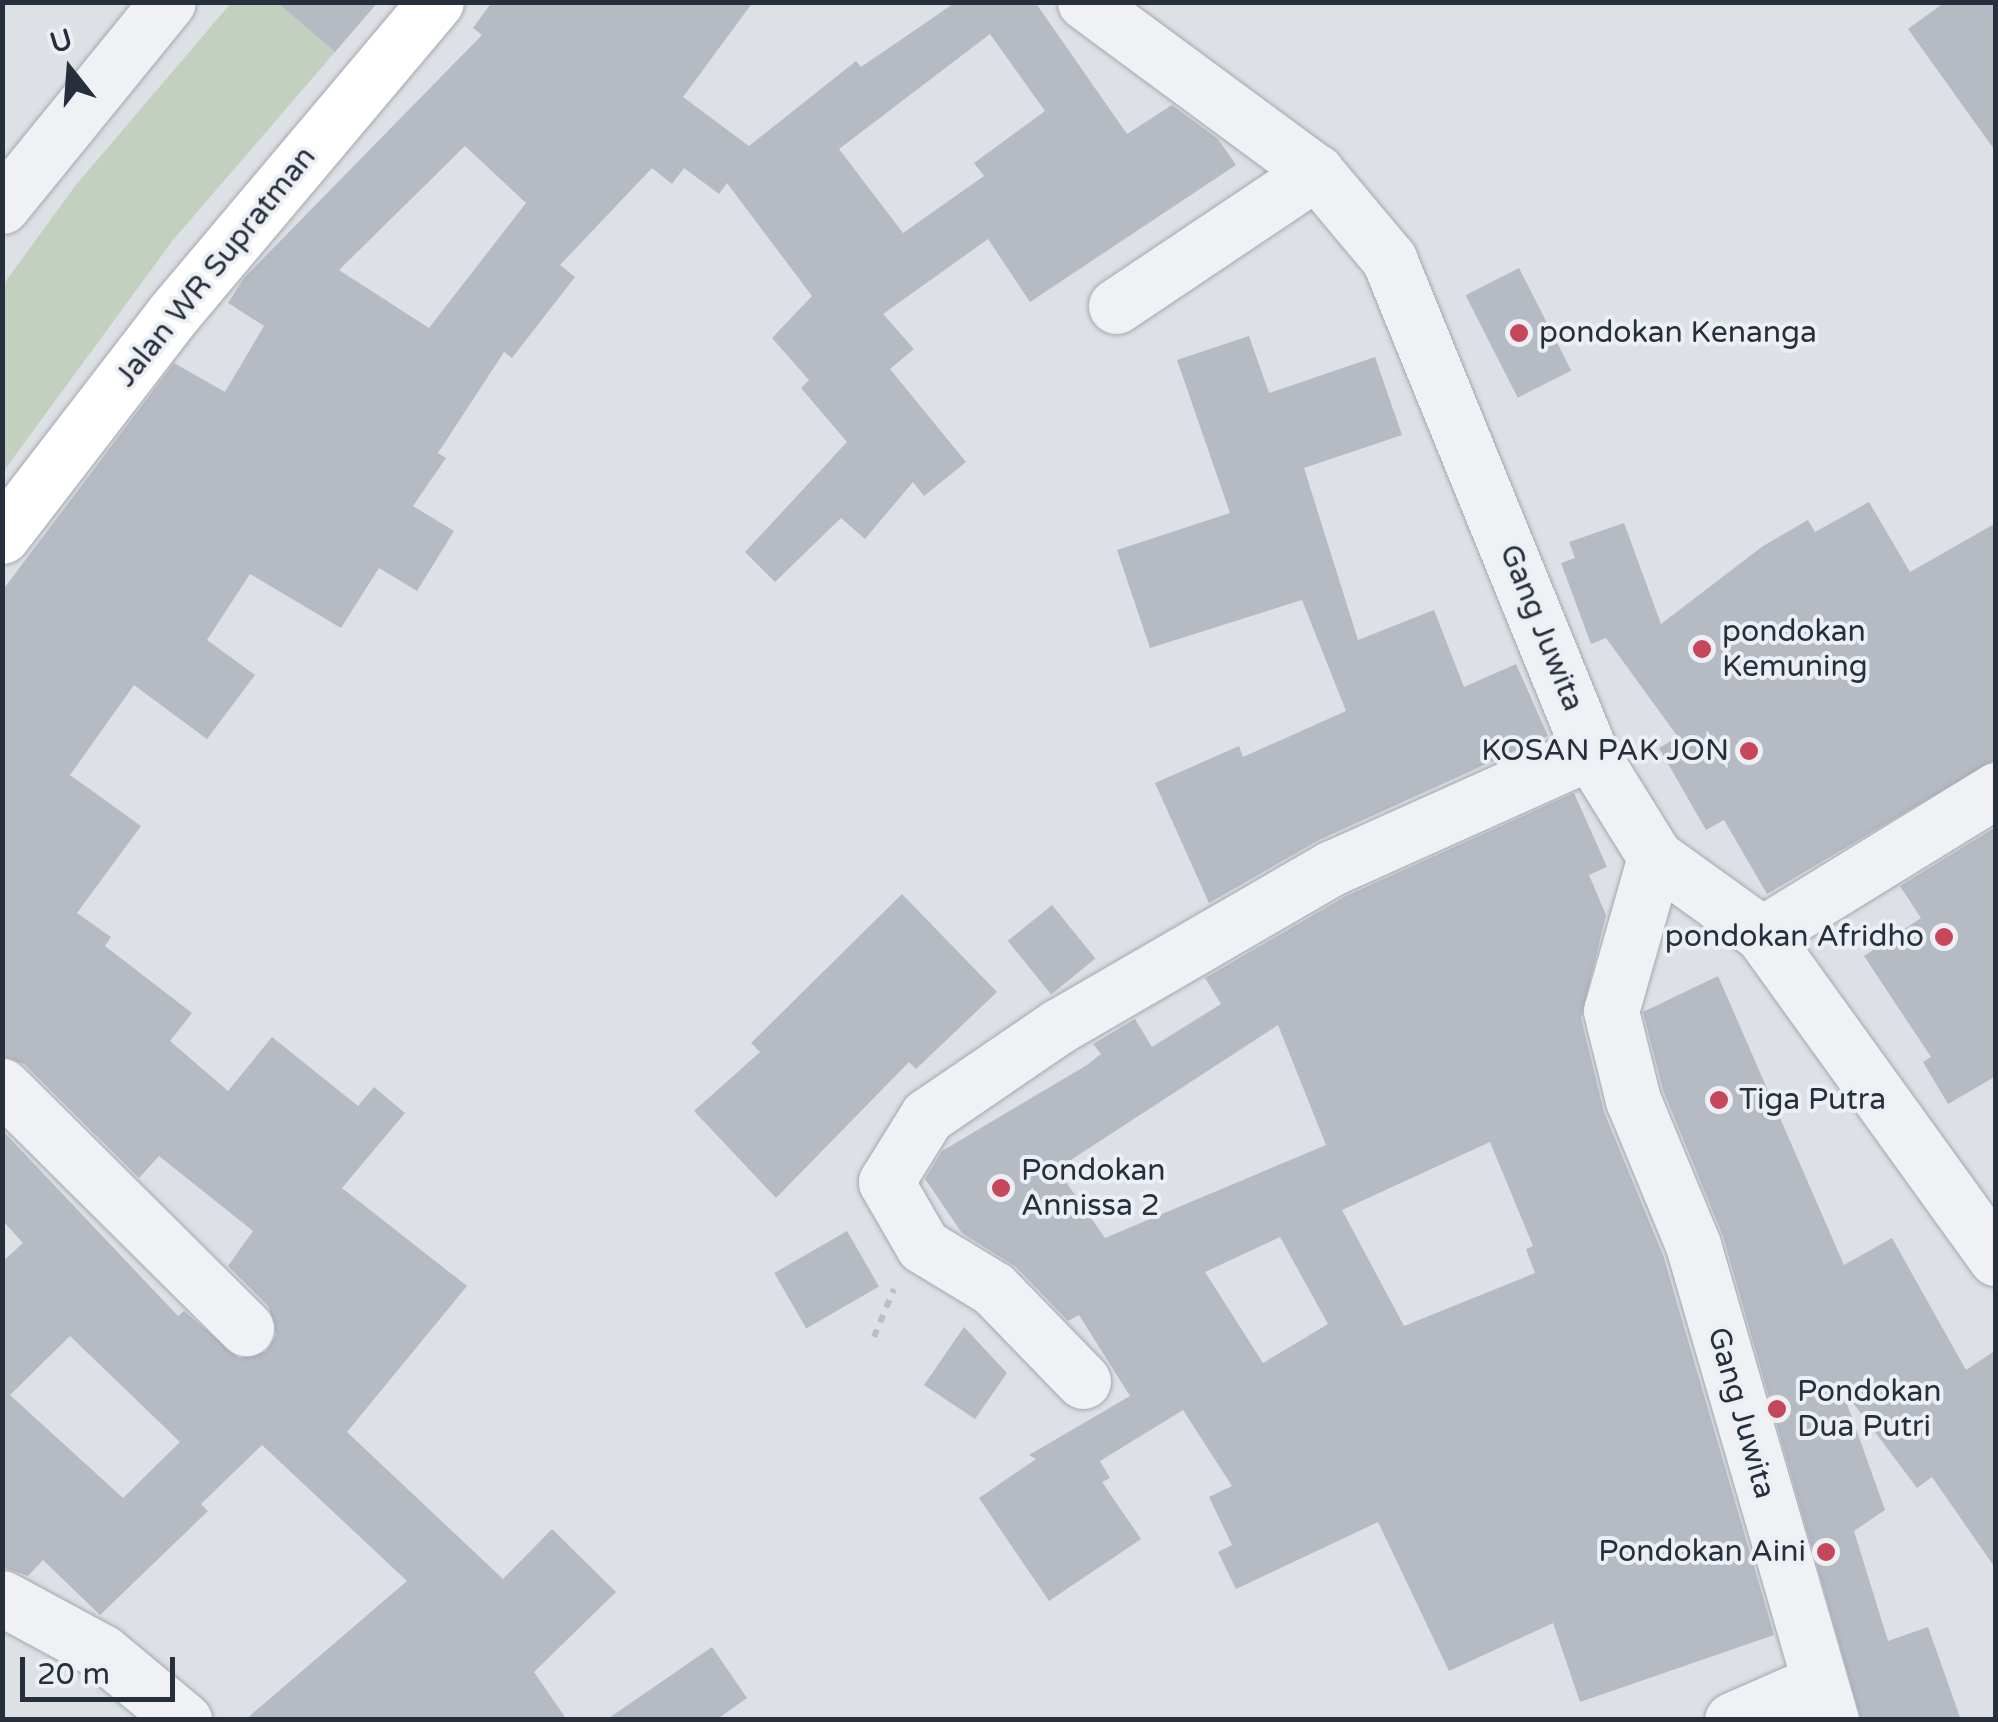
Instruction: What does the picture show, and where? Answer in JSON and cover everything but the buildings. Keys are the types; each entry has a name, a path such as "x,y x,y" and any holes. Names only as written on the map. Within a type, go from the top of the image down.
{"highway":[{"name":"Jalan WR Supratman","path":"2,536 173,314 436,2"}],"street":[{"path":"2,206 168,2"},
{"name":"Gang Juwita","path":"1085,2 1316,172 1389,259 1590,752 1654,856 1611,1011 1633,1100 1693,1245 1824,1701"},
{"path":"1116,306 1316,172"},
{"path":"1083,1382 994,1289 923,1246 886,1182 928,1116 1059,1026 1332,868 1590,752"},
{"path":"1762,934 1996,790"},
{"path":"1654,856 1762,934 1996,1258"},
{"path":"2,1086 246,1328"},
{"path":"2,1598 102,1652 184,1720"},
{"path":"1732,1720 1824,1701"}],"green space":[{"path":"231,3 309,3 296,18 335,52 173,240 3,472 3,285 75,186"}],"place":[{"name":"pondokan Kenanga","path":"1519,333"},
{"name":"pondokan Kemuning","path":"1702,649"},
{"name":"KOSAN PAK JON","path":"1749,751"},
{"name":"pondokan Afridho","path":"1944,937"},
{"name":"Tiga Putra","path":"1719,1100"},
{"name":"Pondokan Annissa 2","path":"1001,1188"},
{"name":"Pondokan Dua Putri","path":"1777,1409"},
{"name":"Pondokan Aini","path":"1826,1552"}]}
